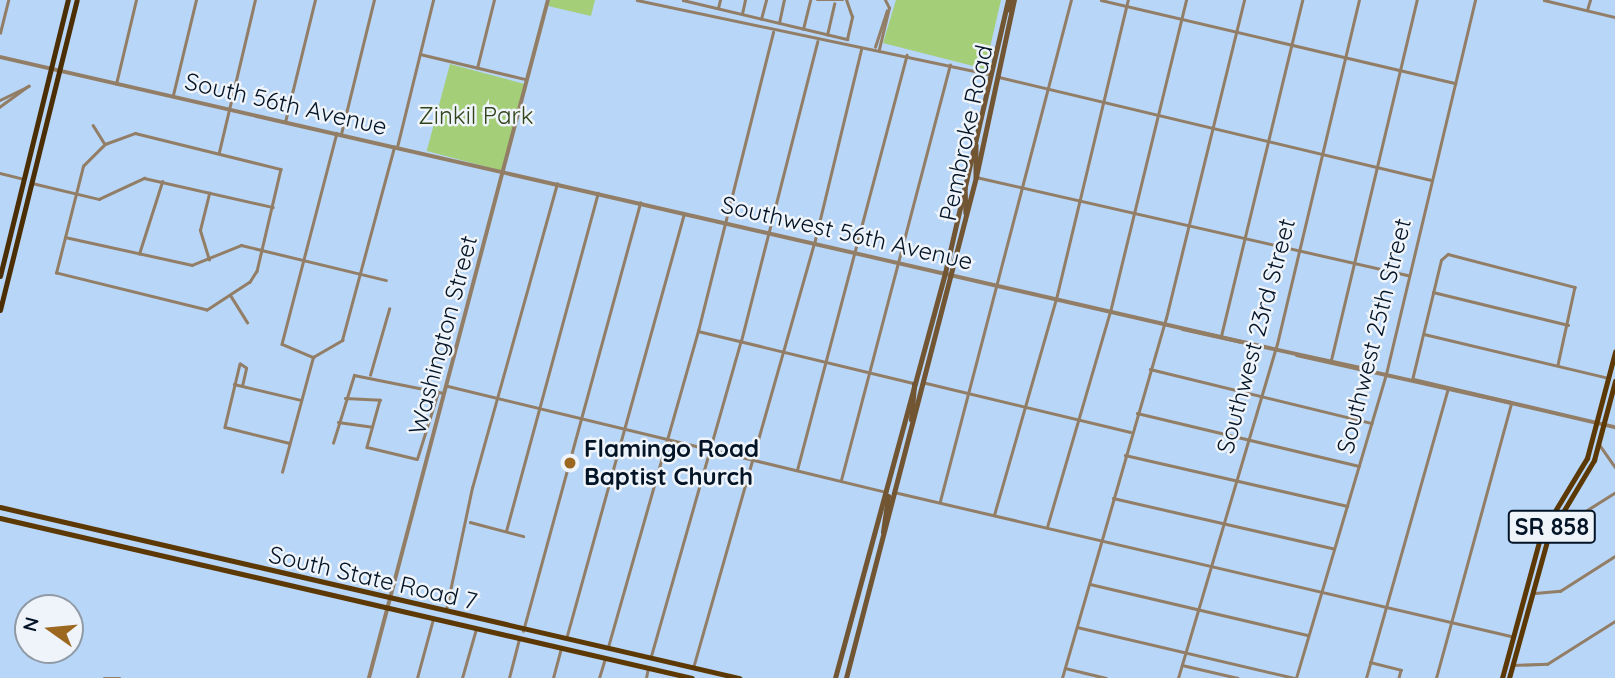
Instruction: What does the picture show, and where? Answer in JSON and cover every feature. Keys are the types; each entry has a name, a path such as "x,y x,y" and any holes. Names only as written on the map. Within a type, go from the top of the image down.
{"highway":[{"path":"0,276 68,0"},
{"path":"0,310 2,292 77,0"},
{"path":"32,146 32,183"}],"main road":[{"name":"Pembroke Road","path":"948,274 976,177 992,75 1010,18 1011,0"},
{"name":"Pembroke Road","path":"948,274 965,186 1011,0"},
{"path":"975,144 976,177"},
{"path":"965,186 967,214"},
{"path":"835,678 914,383 948,274"},
{"path":"846,678 948,274"},
{"path":"922,382 924,348"},
{"name":"SR 858","path":"1502,678 1560,512 1599,444 1615,352"},
{"path":"911,423 914,383"},
{"name":"SR 858","path":"1509,678 1516,637 1544,528 1587,458 1601,424"},
{"path":"894,492 897,452"},
{"path":"884,534 886,492"},
{"path":"1560,512 1562,498"},
{"name":"South State Road 7","path":"0,507 532,634 739,678"},
{"name":"South State Road 7","path":"0,518 692,678"},
{"path":"1536,575 1544,528"},
{"path":"261,579 280,575"},
{"path":"270,581 280,575"},
{"path":"505,636 523,631"},
{"path":"519,639 532,634"},
{"path":"637,665 650,659"},
{"path":"648,667 662,661"}],"street":[{"path":"0,33 8,0"},
{"path":"116,84 136,0"},
{"path":"172,97 196,0"},
{"path":"219,152 255,0"},
{"path":"285,122 315,0"},
{"path":"374,0 282,344 313,357 331,352 342,340 433,0"},
{"path":"477,68 494,0"},
{"name":"Washington Street","path":"369,678 506,172 548,0"},
{"path":"637,0 817,42 907,55 1048,91 1432,180"},
{"path":"683,0 847,39 852,17 845,0 834,4 817,0"},
{"path":"718,8 720,0"},
{"path":"742,14 746,0"},
{"path":"761,19 766,0"},
{"path":"779,23 784,0"},
{"path":"803,29 810,0"},
{"path":"939,502 1000,287 1071,0"},
{"path":"1101,0 1455,83"},
{"path":"994,515 1056,299 1128,0"},
{"path":"1047,527 1110,312 1186,0"},
{"path":"1062,678 1164,325 1244,0"},
{"path":"1221,335 1302,0"},
{"name":"Southwest 23rd Street","path":"1178,678 1274,349 1359,0"},
{"path":"1331,360 1417,0"},
{"name":"Southwest 25th Street","path":"1296,678 1386,374 1475,0"},
{"path":"1544,0 1615,17"},
{"path":"1587,11 1590,0"},
{"path":"877,49 889,8 887,1"},
{"path":"827,35 834,4"},
{"path":"608,649 698,331 773,32"},
{"path":"650,659 741,341 817,42"},
{"path":"693,668 814,244 861,49"},
{"path":"420,54 528,78"},
{"path":"797,470 858,254 907,55"},
{"name":"South 56th Avenue","path":"0,57 506,172"},
{"path":"841,480 902,264 950,65"},
{"path":"0,100 29,86 0,107"},
{"path":"93,125 105,145"},
{"path":"135,133 281,169 263,249 250,282 231,296 199,311 58,276 65,237 86,160 105,145 135,133"},
{"name":"Southwest 56th Avenue","path":"506,172 1615,427"},
{"path":"0,173 24,179"},
{"path":"976,177 1409,275"},
{"path":"32,183 99,199 134,179 273,208"},
{"path":"139,254 162,183"},
{"path":"445,612 470,522 496,398 557,184"},
{"path":"209,193 200,230 209,260"},
{"path":"506,531 598,193"},
{"path":"523,631 640,203"},
{"path":"565,640 684,214"},
{"path":"65,237 192,265 209,260 234,245 263,249 386,280"},
{"path":"1412,380 1444,256 1575,286 1559,365"},
{"path":"1433,292 1568,325"},
{"path":"231,296 247,322"},
{"path":"370,376 389,309"},
{"name":"Southwest 56th Avenue","path":"1181,329 1221,335 1251,344"},
{"path":"698,331 914,383"},
{"path":"1424,334 1612,380"},
{"name":"Southwest 56th Avenue","path":"1297,355 1364,369"},
{"path":"282,472 313,357"},
{"path":"242,386 246,368 240,364 225,427 289,443"},
{"path":"1150,369 1371,423"},
{"path":"333,443 350,379 370,376 446,394"},
{"path":"922,382 1131,433"},
{"path":"234,384 301,400"},
{"path":"447,386 886,492"},
{"path":"1366,678 1448,389"},
{"path":"345,398 380,400 367,447 420,457 438,392"},
{"path":"1436,678 1511,403"},
{"path":"1138,412 1359,466"},
{"path":"338,422 372,427"},
{"path":"1599,444 1615,467"},
{"path":"1125,455 1347,506"},
{"path":"894,492 1516,637"},
{"path":"1560,512 1572,516 1615,493"},
{"path":"1114,498 1334,548"},
{"path":"470,522 523,536"},
{"path":"1531,592 1560,591 1615,556"},
{"path":"1090,583 1308,635"},
{"path":"417,678 433,619"},
{"path":"1513,665 1547,664 1615,621"},
{"path":"1077,627 1296,678"},
{"path":"462,678 476,629"},
{"path":"509,678 519,639"},
{"path":"553,678 561,649"},
{"path":"599,678 605,658"},
{"path":"1370,662 1401,670 1399,678"},
{"path":"1182,664 1238,678"},
{"path":"646,678 648,667"},
{"path":"1065,668 1106,678"},
{"path":"105,677 120,678"}],"green space":[{"path":"550,0 595,0 591,16 548,6"},
{"path":"896,0 1001,0 985,69 883,43"},
{"name":"Zinkil Park","path":"450,64 525,84 502,171 427,151"}],"place":[{"name":"Flamingo Road Baptist Church","path":"570,463"}]}
